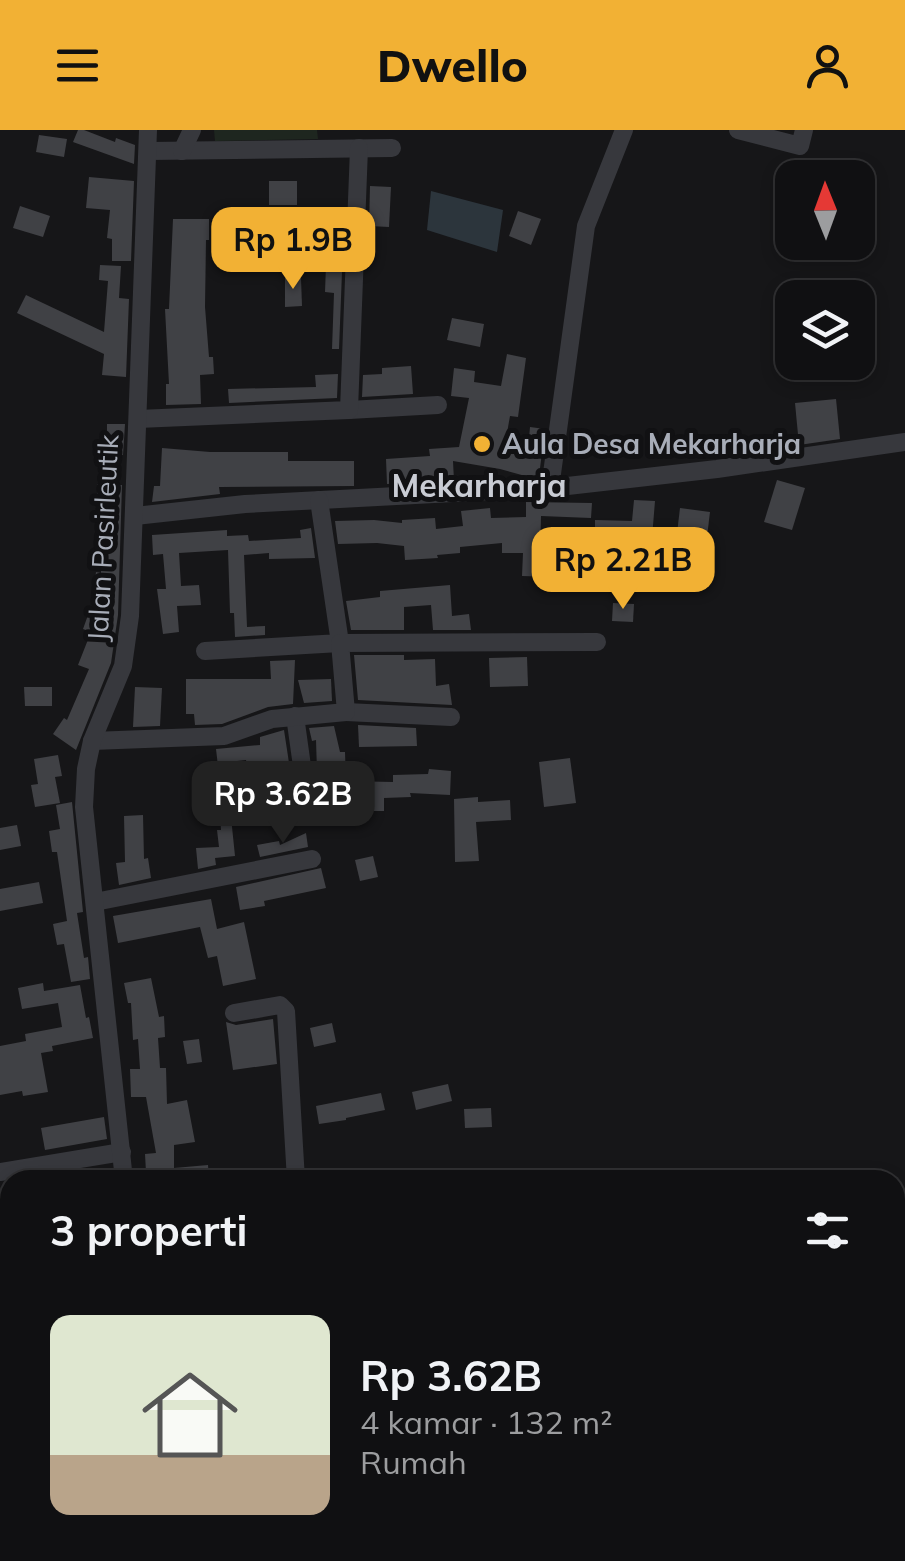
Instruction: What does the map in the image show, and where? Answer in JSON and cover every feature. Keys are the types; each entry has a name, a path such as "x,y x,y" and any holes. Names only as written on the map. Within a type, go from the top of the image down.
{"street":[{"name":"Jalan Pasirleutik","path":"123,1170 84,807 92,741 122,666 130,616 148,130"},
{"path":"182,150 192,130"},
{"path":"550,488 586,226 624,130"},
{"path":"738,130 800,146 804,130"},
{"path":"349,410 359,148"},
{"path":"149,151 392,148"},
{"path":"138,420 438,405"},
{"path":"136,516 245,504 550,488 905,442"},
{"path":"320,500 346,712"},
{"path":"205,651 340,643 597,642"},
{"path":"92,741 224,736 272,719 346,712 451,717"},
{"path":"295,716 308,809"},
{"path":"95,902 312,859"},
{"path":"234,1012 280,1005 286,1011 295,1170"},
{"path":"12,1170 122,1152"}],"shaded area":[{"path":"214,130 317,130 318,139 215,141"},
{"path":"431,191 503,210 497,252 427,230"}],"building":[{"path":"78,130 135,145 134,164 73,142"},
{"path":"39,135 67,139 64,157 36,152"},
{"path":"89,177 134,181 131,261 112,261 112,239 107,238 110,210 86,208"},
{"path":"269,181 297,181 297,205 269,205"},
{"path":"370,186 391,187 389,227 369,226"},
{"path":"20,206 50,216 43,237 13,228"},
{"path":"518,211 541,219 531,245 509,236"},
{"path":"173,219 209,219 205,307 214,374 200,375 201,404 166,405 169,384 165,309 169,309"},
{"path":"338,239 342,272 339,349 332,349 334,293 325,292 326,265 300,267 298,242"},
{"path":"100,265 121,266 119,298 129,299 126,377 102,375 104,354 17,313 26,295 104,332 108,281 99,280"},
{"path":"285,278 301,278 302,306 285,307"},
{"path":"452,318 484,324 480,347 447,340"},
{"path":"507,354 526,358 518,417 510,416 505,444 528,450 530,427 545,429 539,476 453,461 454,481 387,484 386,459 430,456 429,449 459,447 469,398 451,396 454,368 475,371 474,382 501,386"},
{"path":"411,366 413,394 362,397 363,375 382,374 382,368"},
{"path":"338,374 337,398 229,403 228,389 316,387 315,375"},
{"path":"836,399 840,439 799,445 795,403"},
{"path":"107,424 125,424 123,455 107,455"},
{"path":"162,448 288,452 288,461 354,461 354,486 219,487 220,494 152,502 154,486 160,486"},
{"path":"777,480 805,488 792,530 764,522"},
{"path":"97,484 122,485 118,615 111,663 76,750 53,734 64,718 67,720 89,669 78,665 91,632 83,629 92,604 96,572 101,573 102,525 97,525"},
{"path":"634,500 655,501 652,538 613,535 613,579 522,576 523,553 502,553 502,543 460,547 460,553 437,555 438,558 405,560 404,546 338,544 335,521 402,523 435,518 436,529 463,526 461,511 490,508 491,518 526,517 526,502 592,503 591,518 541,516 540,560 595,561 595,520 632,521"},
{"path":"680,508 710,512 705,553 675,550"},
{"path":"311,528 315,558 269,559 269,553 244,555 247,627 265,626 265,635 235,637 234,613 230,613 228,550 179,553 181,586 199,585 201,605 177,606 179,632 163,634 157,589 166,589 163,554 153,555 152,535 227,530 227,536 248,535 249,541 301,538 300,530"},
{"path":"450,585 452,616 469,614 471,630 433,630 431,605 404,607 404,630 351,630 346,601 380,597 380,591"},
{"path":"613,603 634,604 633,622 612,621"},
{"path":"354,655 435,659 436,686 449,684 452,705 358,700"},
{"path":"527,657 528,686 490,687 489,658"},
{"path":"295,660 293,704 268,707 222,724 195,725 194,714 186,714 186,679 271,679 270,661"},
{"path":"331,679 332,701 304,703 298,680"},
{"path":"24,687 52,687 52,706 25,706"},
{"path":"135,687 162,688 160,726 133,727"},
{"path":"358,725 416,728 417,746 359,747"},
{"path":"334,726 340,752 345,752 346,781 393,782 393,775 428,774 429,769 451,771 450,795 410,793 411,797 384,798 384,811 333,811 333,770 317,771 316,740 312,741 309,728"},
{"path":"284,730 291,776 262,781 267,812 231,817 235,856 215,858 216,865 198,869 196,848 219,847 217,830 221,830 219,799 201,799 201,776 219,775 216,749 260,745 260,737","holes":["246,760 252,793 223,798 223,780 229,779 228,762"]},
{"path":"58,755 62,776 55,777 60,803 35,807 31,785 38,784 34,759"},
{"path":"570,758 576,803 544,807 539,762"},
{"path":"478,797 478,802 510,800 511,820 476,822 479,861 455,862 454,799"},
{"path":"72,802 83,912 77,913 90,979 71,982 64,944 57,945 53,924 67,921 57,852 52,852 49,831 60,829 56,805"},
{"path":"143,815 144,859 148,858 151,878 119,885 116,863 125,862 124,816"},
{"path":"17,825 21,846 0,850 0,828"},
{"path":"306,833 308,847 260,857 257,845 279,841 280,845"},
{"path":"373,856 378,877 360,881 355,860"},
{"path":"321,868 326,888 240,910 236,887"},
{"path":"39,882 43,903 0,911 0,889"},
{"path":"211,899 217,929 244,922 256,979 223,986 217,956 208,958 200,927 118,943 113,916"},
{"path":"151,978 159,1017 164,1016 165,1037 158,1038 160,1068 166,1068 167,1104 187,1100 195,1142 174,1145 174,1168 208,1165 208,1170 146,1170 145,1154 156,1153 146,1097 131,1097 130,1069 140,1069 138,1039 133,1040 131,1003 124,983"},
{"path":"43,983 44,991 80,985 93,1038 52,1046 53,1051 41,1053 48,1092 0,1095 0,1046 26,1041 25,1034 62,1027 58,1003 22,1009 18,988"},
{"path":"273,1019 277,1064 233,1070 226,1022 236,1025"},
{"path":"332,1023 336,1042 314,1047 310,1028"},
{"path":"199,1039 202,1062 187,1064 183,1041"},
{"path":"448,1084 452,1101 416,1110 412,1092"},
{"path":"381,1093 385,1110 319,1124 316,1106"},
{"path":"491,1108 492,1127 465,1128 464,1109"},
{"path":"104,1117 107,1139 45,1150 41,1128"}],"place":[{"name":"Aula Desa Mekarharja","path":"482,444"}],"district":[{"name":"Mekarharja","path":"479,486"}]}
